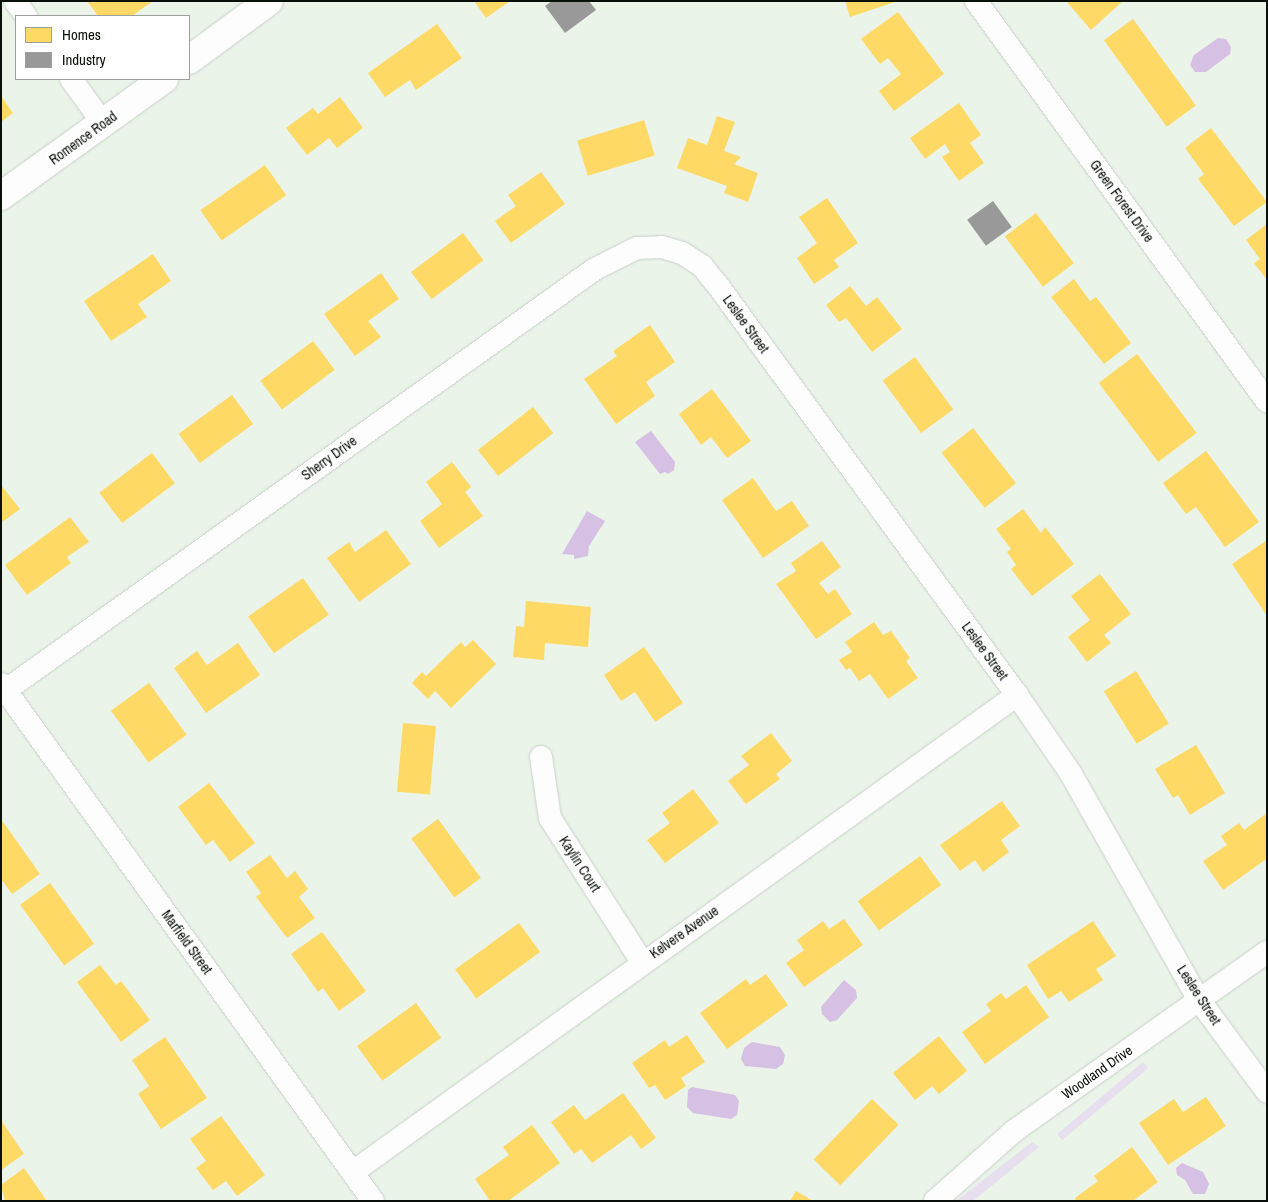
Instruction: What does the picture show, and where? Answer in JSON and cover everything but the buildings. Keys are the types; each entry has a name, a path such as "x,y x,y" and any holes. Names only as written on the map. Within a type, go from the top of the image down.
{"street":[{"path":"15,1 25,15"},
{"path":"190,59 269,1"},
{"name":"Green Forest Drive","path":"976,1 1267,401"},
{"path":"72,80 103,123"},
{"name":"Romence Road","path":"1,196 163,80"},
{"name":"Sherry Drive","path":"4,687 595,268 637,248 662,247"},
{"name":"Leslee Street","path":"662,247 692,258 716,284 1017,695 1072,774 1200,1000 1267,1092"},
{"name":"Marfield Street","path":"4,687 373,1201"},
{"name":"Kelvere Avenue","path":"352,1172 642,962 1017,695"},
{"name":"Kaylin Court","path":"541,756 550,818 642,962"},
{"name":"Woodland Drive","path":"935,1201 1014,1131 1267,952"}],"shaded area":[{"path":"1218,38 1226,39 1231,47 1230,54 1206,72 1195,72 1190,65 1194,55"},
{"path":"651,431 675,462 674,470 668,474 665,472 660,474 635,442"},
{"path":"587,511 605,521 589,546 588,556 574,559 574,555 562,554"},
{"path":"844,980 856,990 857,998 837,1020 830,1022 822,1014 821,1007"},
{"path":"752,1042 780,1047 785,1055 783,1064 776,1069 745,1066 741,1059 744,1048"},
{"path":"1143,1062 1148,1068 1062,1140 1057,1134"},
{"path":"692,1087 735,1095 739,1101 737,1115 731,1119 693,1113 687,1107 688,1090"},
{"path":"1032,1142 1039,1147 973,1201 956,1201"},
{"path":"1182,1163 1203,1172 1209,1184 1205,1194 1193,1194 1185,1180 1177,1175 1176,1168"}]}
